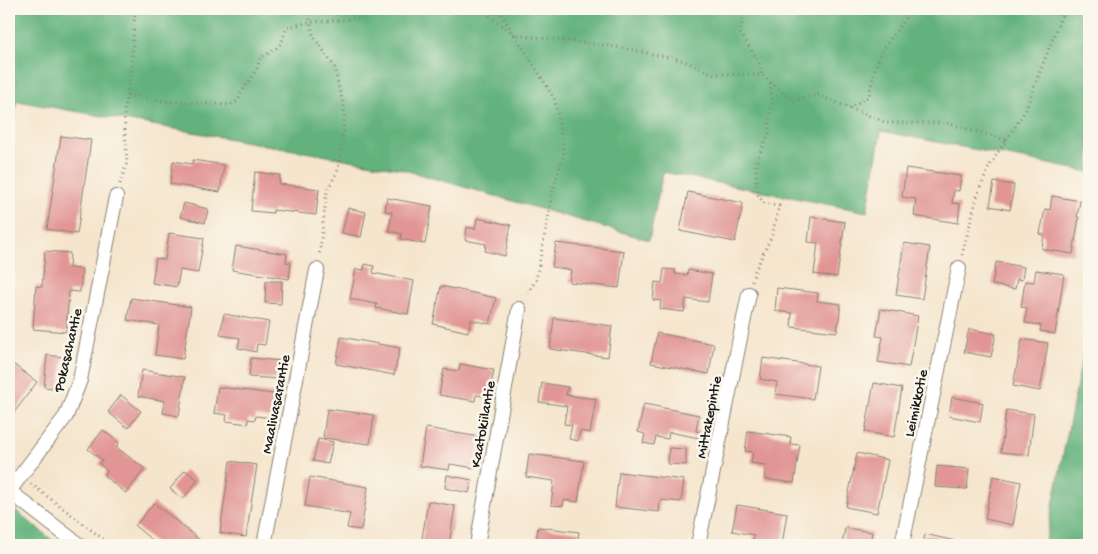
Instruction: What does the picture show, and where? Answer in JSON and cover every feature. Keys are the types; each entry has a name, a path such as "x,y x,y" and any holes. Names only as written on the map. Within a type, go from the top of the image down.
{"street":[{"name":"Pokasahantie","path":"9,491 66,416 80,380 116,197"},
{"name":"Leimikkotie","path":"902,545 959,268"},
{"name":"Maalivasarantie","path":"264,545 317,270"},
{"name":"Mittakepintie","path":"698,545 749,294"},
{"name":"Kaatokiilantie","path":"477,545 519,309"},
{"path":"9,491 80,545"}],"path":[{"path":"116,197 127,163 124,112 131,71 135,9"},
{"path":"308,9 312,35 335,68 344,105 344,129 338,170 327,191 317,270"},
{"path":"127,95 164,102 230,105 238,101 242,91 257,69 260,58 273,51 281,42 284,32 288,28 310,22 360,17 380,12 384,9"},
{"path":"482,9 515,35 612,46 682,60 713,74 762,75"},
{"path":"500,9 555,100 564,154 554,186 536,280 519,309"},
{"path":"744,9 740,33 758,60 762,75 793,101 818,95 887,123 947,123 1006,140"},
{"path":"849,108 869,96 875,68 882,50 912,9"},
{"path":"959,268 978,193 990,165 1025,111 1064,9"},
{"path":"749,294 755,271 772,234 779,206 765,204 757,194 756,165 769,134 772,101 770,82"},
{"path":"21,476 111,545"}],"green space":[{"path":"9,9 1089,9 1089,172 881,131 867,212 663,172 649,240 401,169 17,101 9,138"},
{"path":"1089,325 1089,545 1045,545"},
{"path":"9,505 58,545 9,545"}],"building":[{"path":"61,136 91,140 77,234 47,229"},
{"path":"193,160 224,165 220,192 170,184 173,161 192,164"},
{"path":"906,168 961,176 959,191 954,190 952,203 960,204 958,223 914,216 916,199 902,197"},
{"path":"255,172 280,175 279,184 319,189 316,215 273,210 273,213 251,211"},
{"path":"994,182 1014,185 1010,210 990,206"},
{"path":"688,192 743,203 735,242 680,231"},
{"path":"1052,196 1080,201 1073,254 1042,249 1044,235 1040,234 1045,209 1050,210"},
{"path":"387,198 432,206 425,244 401,239 402,234 389,231 392,212 385,211"},
{"path":"184,203 208,209 205,223 180,217"},
{"path":"348,208 366,212 361,237 342,233"},
{"path":"811,217 845,222 837,277 814,274 818,243 808,242"},
{"path":"477,218 511,225 505,256 485,251 486,244 465,240 467,227 475,229"},
{"path":"169,233 204,238 198,273 180,270 177,287 152,283 156,258 165,260"},
{"path":"556,243 624,251 619,288 569,282 571,270 552,267"},
{"path":"904,243 930,247 922,299 896,295"},
{"path":"236,246 287,254 286,262 291,263 289,279 232,270"},
{"path":"45,251 70,253 69,268 82,269 80,292 69,291 66,332 33,329 36,286 42,287"},
{"path":"996,262 1024,267 1022,280 1017,279 1015,289 992,285"},
{"path":"365,264 374,266 373,273 414,281 408,314 376,308 377,304 350,299 356,269 364,270"},
{"path":"664,269 675,270 675,274 687,275 688,270 712,274 708,302 686,299 684,312 660,309 661,301 653,300 655,282 662,283"},
{"path":"1036,270 1064,274 1055,334 1040,331 1041,325 1025,323 1027,308 1021,307 1025,281 1034,282"},
{"path":"266,281 282,281 281,304 265,303"},
{"path":"441,286 496,298 490,324 471,320 468,332 433,324"},
{"path":"777,288 818,293 817,301 841,304 837,332 791,327 792,313 775,311"},
{"path":"131,298 191,307 183,359 155,355 159,325 127,320"},
{"path":"881,309 918,316 909,367 878,362 883,337 876,336"},
{"path":"224,314 269,322 265,345 257,344 256,352 238,348 240,338 220,335"},
{"path":"554,318 612,326 608,357 550,349"},
{"path":"969,329 996,334 991,357 964,352"},
{"path":"657,333 714,344 709,374 651,363"},
{"path":"341,337 400,348 394,375 336,364"},
{"path":"1022,339 1048,343 1040,391 1013,386"},
{"path":"47,355 63,357 60,389 44,387"},
{"path":"251,358 281,361 280,379 249,377"},
{"path":"763,358 818,366 813,399 775,394 777,382 760,379"},
{"path":"9,361 37,382 13,414 9,410"},
{"path":"460,364 494,370 489,397 476,395 475,401 439,395 444,369 459,371"},
{"path":"142,370 185,377 179,416 163,413 165,401 138,396"},
{"path":"542,383 568,387 566,395 596,399 590,433 580,431 578,441 569,439 572,425 564,424 567,406 539,402"},
{"path":"874,383 902,388 894,437 865,432"},
{"path":"218,387 274,394 271,418 256,416 255,420 248,419 248,424 226,421 227,415 214,413"},
{"path":"121,395 141,411 128,428 108,412"},
{"path":"952,397 983,403 980,422 949,416"},
{"path":"644,404 699,415 696,431 700,432 699,438 669,432 668,439 656,437 654,445 643,443 645,434 638,432"},
{"path":"327,409 374,415 370,444 323,438"},
{"path":"1006,410 1034,414 1029,455 1001,452"},
{"path":"426,428 480,437 475,468 450,464 449,470 420,466"},
{"path":"103,430 119,443 116,447 145,469 126,493 104,476 107,471 99,464 102,460 88,449"},
{"path":"748,431 791,437 790,444 800,445 794,483 764,479 766,465 751,463 753,452 745,451"},
{"path":"318,439 333,442 328,464 313,461"},
{"path":"669,448 686,449 686,465 668,464"},
{"path":"857,453 888,460 877,513 846,507"},
{"path":"529,454 584,461 578,502 564,500 563,506 551,505 554,481 526,477"},
{"path":"230,461 257,465 246,537 220,533"},
{"path":"937,466 969,469 967,489 935,487"},
{"path":"185,470 198,480 183,499 170,489"},
{"path":"619,472 684,480 681,502 660,500 659,512 615,507"},
{"path":"447,475 472,480 469,493 445,488"},
{"path":"993,476 1021,482 1013,525 985,519"},
{"path":"310,477 368,487 361,530 347,528 350,514 305,506"},
{"path":"428,501 455,506 449,545 421,545"},
{"path":"154,503 206,545 158,545 135,526"},
{"path":"737,505 787,513 782,545 752,545 754,535 732,531"},
{"path":"538,527 579,532 577,545 536,545"},
{"path":"845,528 872,532 870,545 842,545"},
{"path":"925,534 955,541 954,545 923,545"}]}
